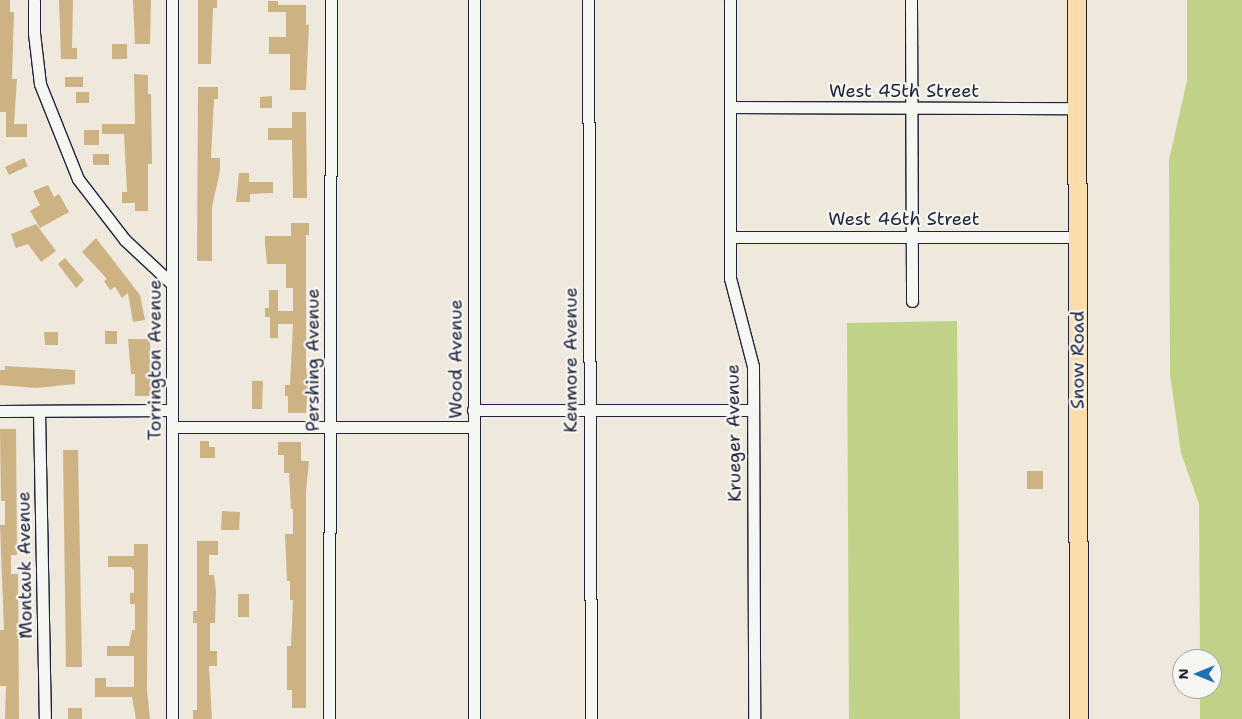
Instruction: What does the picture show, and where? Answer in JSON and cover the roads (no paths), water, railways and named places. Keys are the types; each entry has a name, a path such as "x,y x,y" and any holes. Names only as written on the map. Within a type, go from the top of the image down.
{"main road":[{"name":"Snow Road","path":"1078,0 1079,719"}],"street":[{"path":"34,0 34,33 40,84 78,179 125,240 172,284"},
{"name":"Torrington Avenue","path":"172,0 172,719"},
{"name":"Pershing Avenue","path":"329,719 331,0"},
{"name":"Wood Avenue","path":"474,0 474,719"},
{"name":"Kenmore Avenue","path":"588,0 590,719"},
{"name":"Krueger Avenue","path":"730,0 730,278 753,366 754,719"},
{"path":"911,0 912,302"},
{"name":"West 45th Street","path":"730,107 1078,108"},
{"name":"West 46th Street","path":"730,237 1078,237"},
{"path":"473,410 588,408 753,410"},
{"path":"0,411 172,410"},
{"name":"Montauk Avenue","path":"39,411 45,719"},
{"path":"172,427 473,427"}]}
